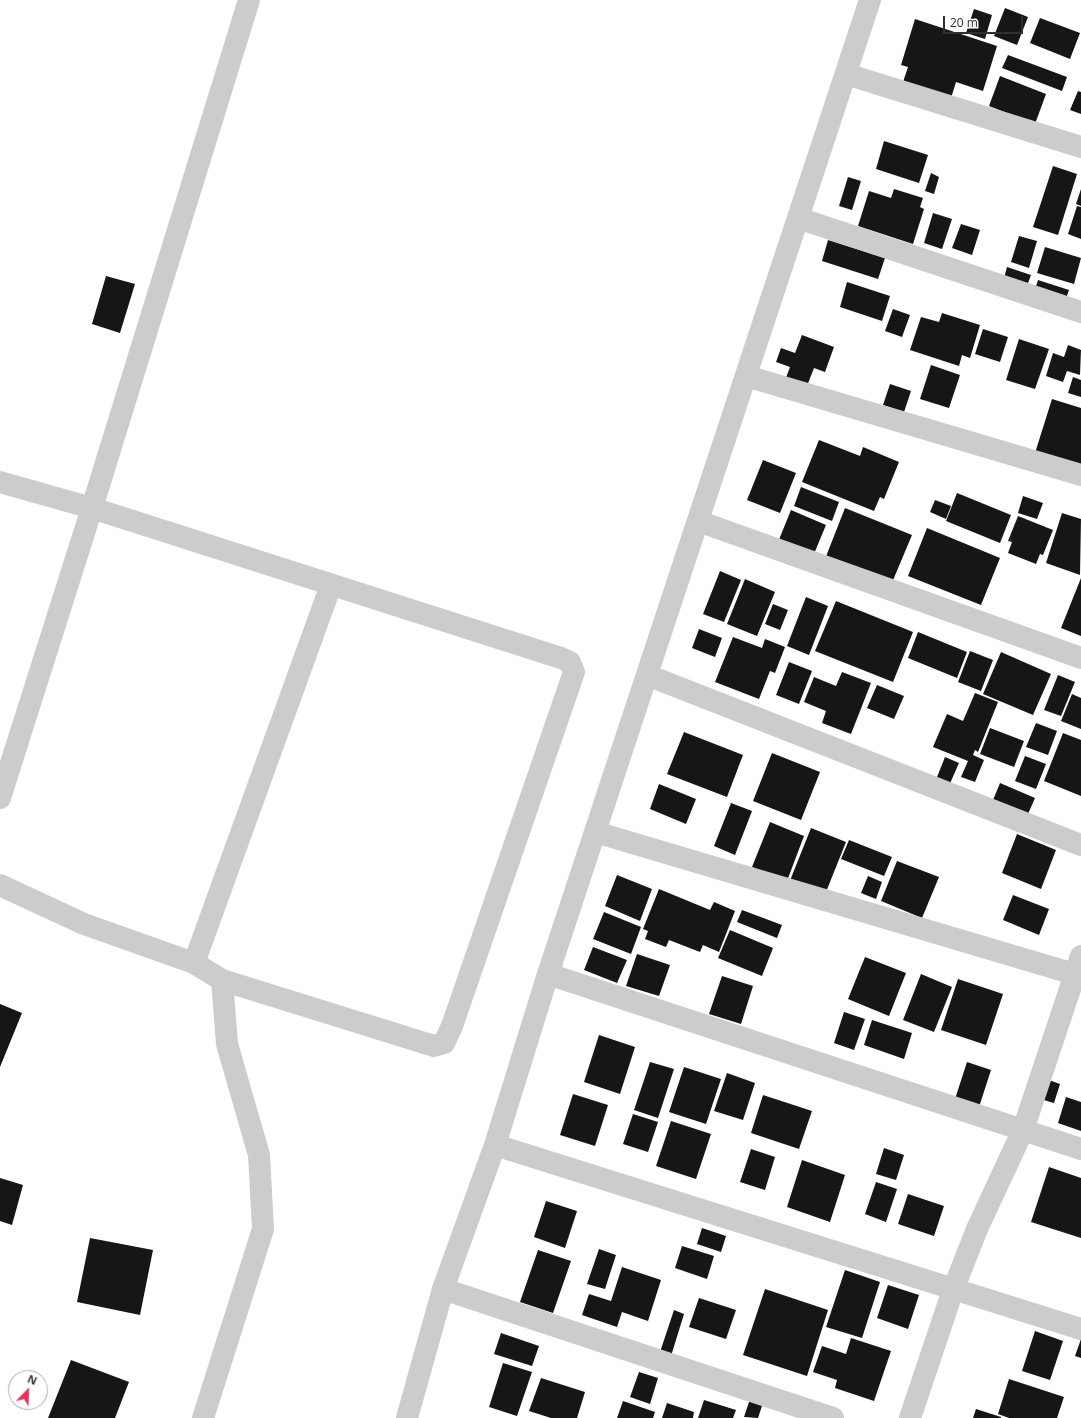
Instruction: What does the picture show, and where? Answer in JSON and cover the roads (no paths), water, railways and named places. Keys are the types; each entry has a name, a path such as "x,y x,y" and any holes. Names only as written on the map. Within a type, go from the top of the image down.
{"street":[{"path":"0,798 92,508 249,0"},
{"path":"407,1418 444,1289 495,1145 548,974 870,0"},
{"path":"846,74 1081,147"},
{"path":"798,218 1081,312"},
{"path":"746,376 1081,475"},
{"path":"0,482 92,508 562,658 570,662 574,672 452,1026 444,1043 434,1046 222,980 194,963 84,924 0,885"},
{"path":"698,521 1081,658"},
{"path":"194,963 331,584"},
{"path":"647,675 1081,845"},
{"path":"595,832 1079,969 1023,1130 977,1228 910,1418"},
{"path":"548,974 1081,1149"},
{"path":"203,1418 263,1229 259,1155 227,1044 222,980"},
{"path":"495,1145 1081,1329"},
{"path":"444,1289 833,1418"}]}
